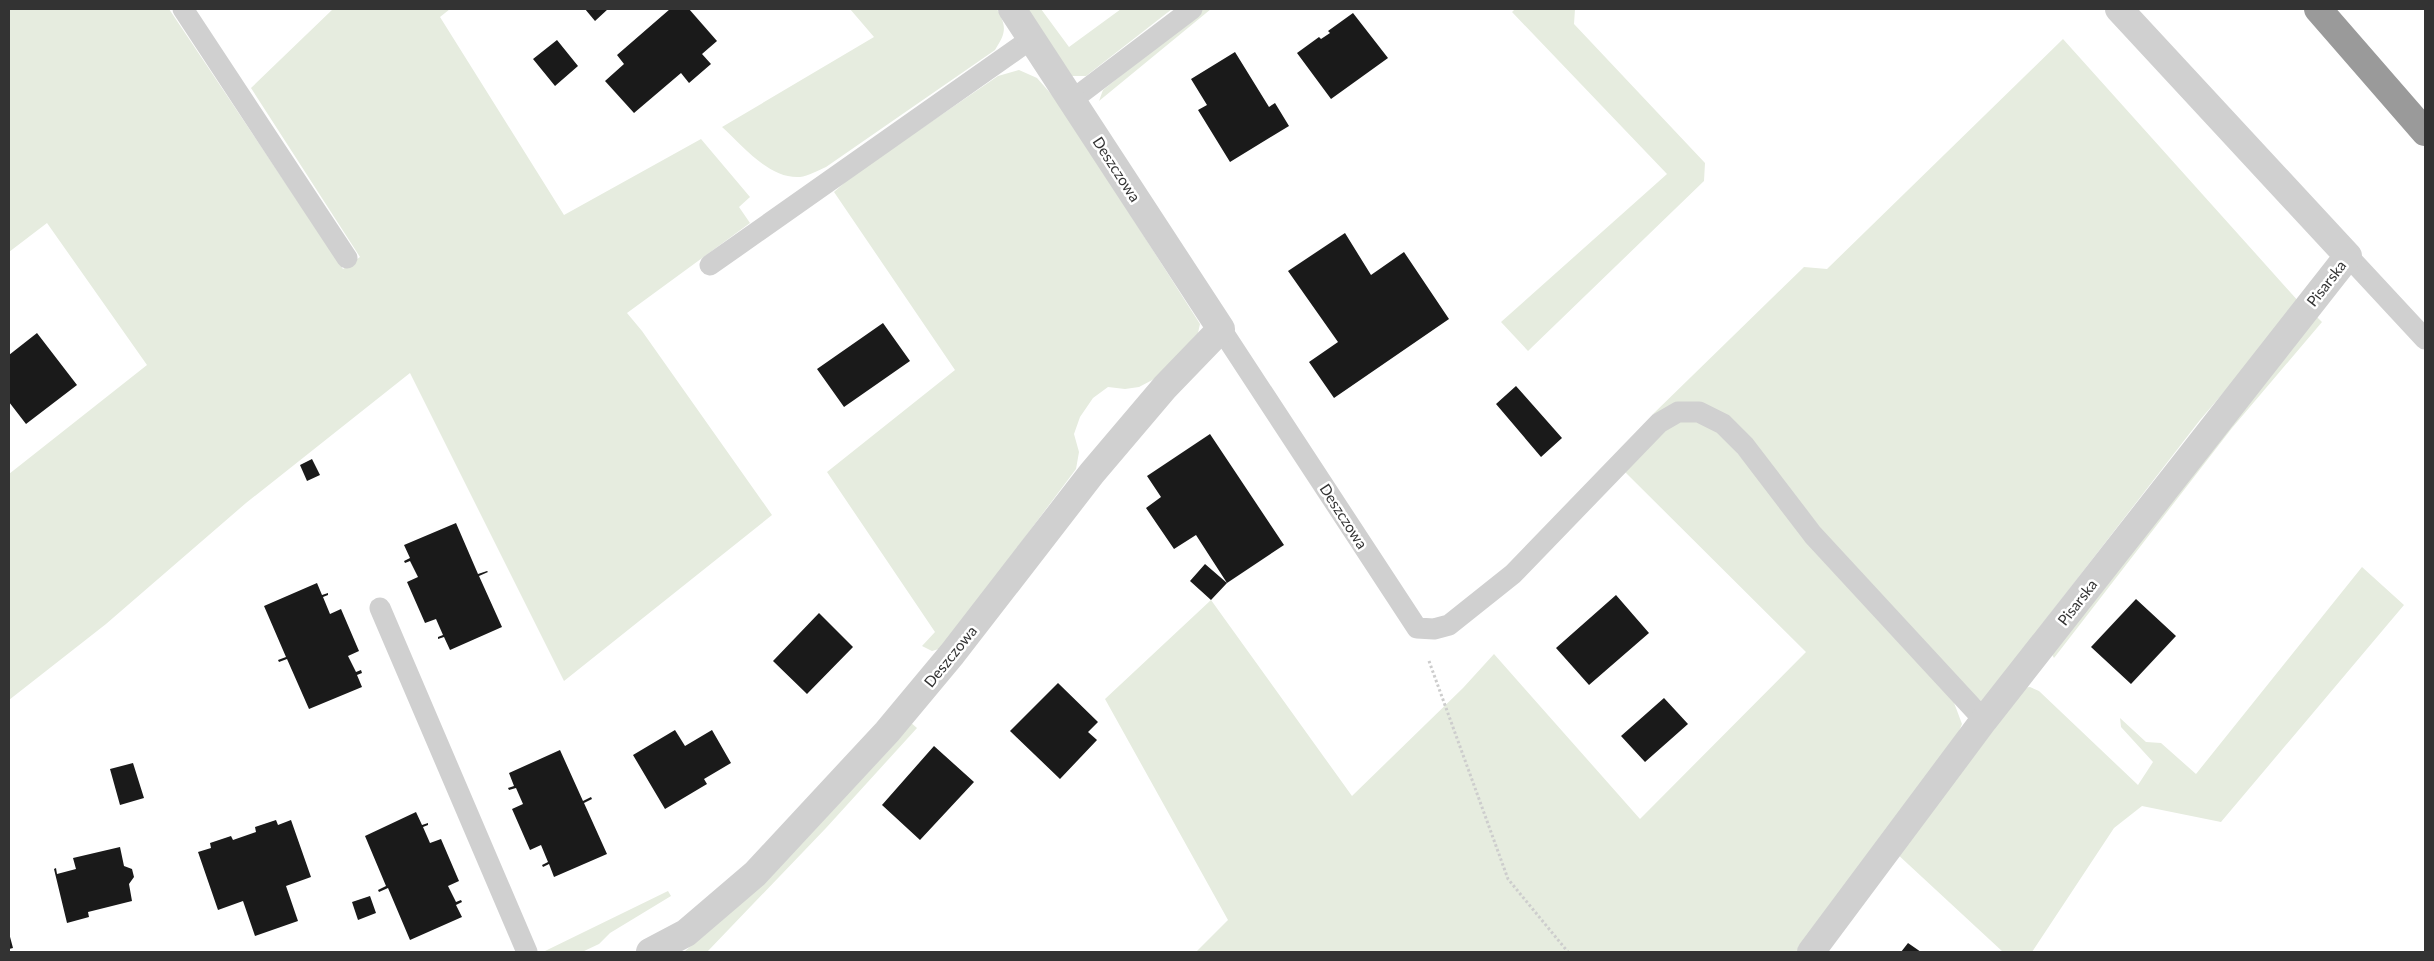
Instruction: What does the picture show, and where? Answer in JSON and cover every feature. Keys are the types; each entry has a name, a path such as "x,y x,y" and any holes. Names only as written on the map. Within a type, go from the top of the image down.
{"highway":[{"path":"2318,9 2425,132"}],"street":[{"name":"Deszczowa","path":"650,952 686,933 755,874 887,732 952,654 1092,473 1165,387 1221,329 1012,9"},
{"path":"2119,9 2348,256"},
{"name":"Pisarska","path":"1811,952 1984,720 2348,256"}],"lane":[{"path":"183,9 347,258"},
{"path":"1072,100 1192,9"},
{"path":"710,265 1031,39"},
{"path":"2348,256 2425,339"},
{"name":"Deszczowa","path":"1221,329 1417,628"},
{"path":"1417,628 1434,629 1449,625 1462,616 1513,574 1659,423 1678,412 1700,412 1723,424 1745,446 1813,535 1984,720"},
{"path":"380,608 526,952"}],"path":[{"path":"1417,628 1508,879 1568,952"}],"shaded area":[{"path":"9,9 169,9 343,269 360,257 251,88 333,9 450,9 440,17 564,215 701,139 750,197 739,207 750,223 627,313 642,331 772,515 564,681 410,373 246,503 106,624 9,700 9,474 147,365 47,223 9,252"},
{"path":"850,9 997,9 1004,25 1004,30 995,50 826,167 800,177 778,173 757,160 722,127 874,37"},
{"path":"1027,9 1041,9 1069,47 1121,9 1172,9 1086,76 1071,76"},
{"path":"1203,9 1211,9 1099,101 1103,90"},
{"path":"1515,9 1575,9 1574,24 1705,163 1704,181 1528,351 1501,322 1667,174 1512,12"},
{"path":"2063,39 2300,303 2200,420 1982,702 1956,680 1828,538 1752,440 1677,405 1652,415 1804,267 1827,269"},
{"path":"1019,70 1037,78 1059,103 1200,324 1198,333 1158,377 1139,387 1125,389 1108,387 1093,398 1080,417 1074,434 1079,452 1076,469 942,648 932,651 922,646 935,632 827,472 955,370 834,192 852,176 998,76"},
{"path":"2317,317 2322,322 2232,428 2054,658 2051,653"},
{"path":"1688,420 1705,423 1719,432 1953,700 1962,724 1956,738 1797,952 1196,952 1228,920 1105,699 1211,600 1352,796 1463,688 1494,654 1640,819 1806,652 1625,472 1672,423"},
{"path":"2362,567 2404,605 2221,822 2142,806 2114,828 2032,952 2003,952 1895,852 2022,688 2030,687 2039,691 2138,785 2153,762 2121,727 2120,718 2146,742 2161,743 2196,774"},
{"path":"910,722 917,728 826,828 707,952 684,952 754,891"},
{"path":"668,891 671,896 610,933 599,944 582,952 543,952"}],"building":[{"path":"585,9 608,9 595,21"},
{"path":"670,9 689,9 717,41 702,54 711,64 689,83 681,73 634,113 605,81 624,64 617,55"},
{"path":"1353,13 1388,58 1331,99 1297,53 1319,37 1321,39 1330,33 1328,31"},
{"path":"557,40 578,66 555,86 533,59"},
{"path":"1235,52 1269,107 1275,103 1289,126 1230,162 1198,110 1207,105 1191,79"},
{"path":"1345,233 1371,275 1404,252 1449,319 1334,398 1309,362 1338,342 1288,271"},
{"path":"883,323 910,361 844,407 817,369"},
{"path":"37,333 77,385 26,424 9,402 9,355"},
{"path":"1516,386 1562,438 1541,457 1496,404"},
{"path":"1210,434 1284,545 1227,583 1196,535 1174,549 1146,508 1161,497 1147,476"},
{"path":"312,459 320,475 307,481 300,465"},
{"path":"456,523 478,574 488,572 479,576 502,627 450,650 444,637 438,639 438,637 443,635 436,619 425,623 407,582 418,577 410,561 405,563 404,561 410,558 404,545"},
{"path":"1205,564 1227,583 1211,600 1190,581"},
{"path":"317,583 322,595 328,593 328,595 323,597 330,614 341,609 359,651 348,656 356,672 361,670 362,673 357,675 362,687 309,709 287,659 279,662 278,660 286,657 264,606"},
{"path":"1616,595 1649,633 1589,685 1556,648"},
{"path":"2136,599 2176,636 2131,684 2091,647"},
{"path":"819,613 853,647 807,694 773,661"},
{"path":"1058,683 1098,722 1088,732 1097,740 1060,779 1010,731"},
{"path":"1664,698 1688,724 1645,762 1621,736"},
{"path":"675,730 685,746 712,730 731,763 704,779 707,784 665,809 633,755"},
{"path":"934,746 974,782 920,840 882,805"},
{"path":"560,750 583,801 591,797 592,799 584,803 607,854 554,877 549,864 543,867 542,865 548,862 541,845 530,850 512,809 523,804 516,788 509,790 508,788 514,786 509,773"},
{"path":"133,763 144,798 120,805 110,769"},
{"path":"416,812 422,825 428,823 428,825 423,827 430,843 441,839 459,881 448,886 456,902 461,900 462,902 456,905 462,917 410,940 388,888 379,892 378,890 386,886 365,836"},
{"path":"276,820 278,825 291,820 311,877 286,886 298,921 255,936 243,901 218,910 198,852 211,848 210,843 231,836 233,840 256,832 255,827"},
{"path":"120,847 124,866 132,869 134,877 129,884 132,901 88,912 89,917 67,923 54,869 56,868 57,874 76,869 73,858"},
{"path":"370,896 376,913 358,920 352,902"},
{"path":"9,933 13,948 9,949"},
{"path":"1908,943 1921,952 1901,952"}]}
